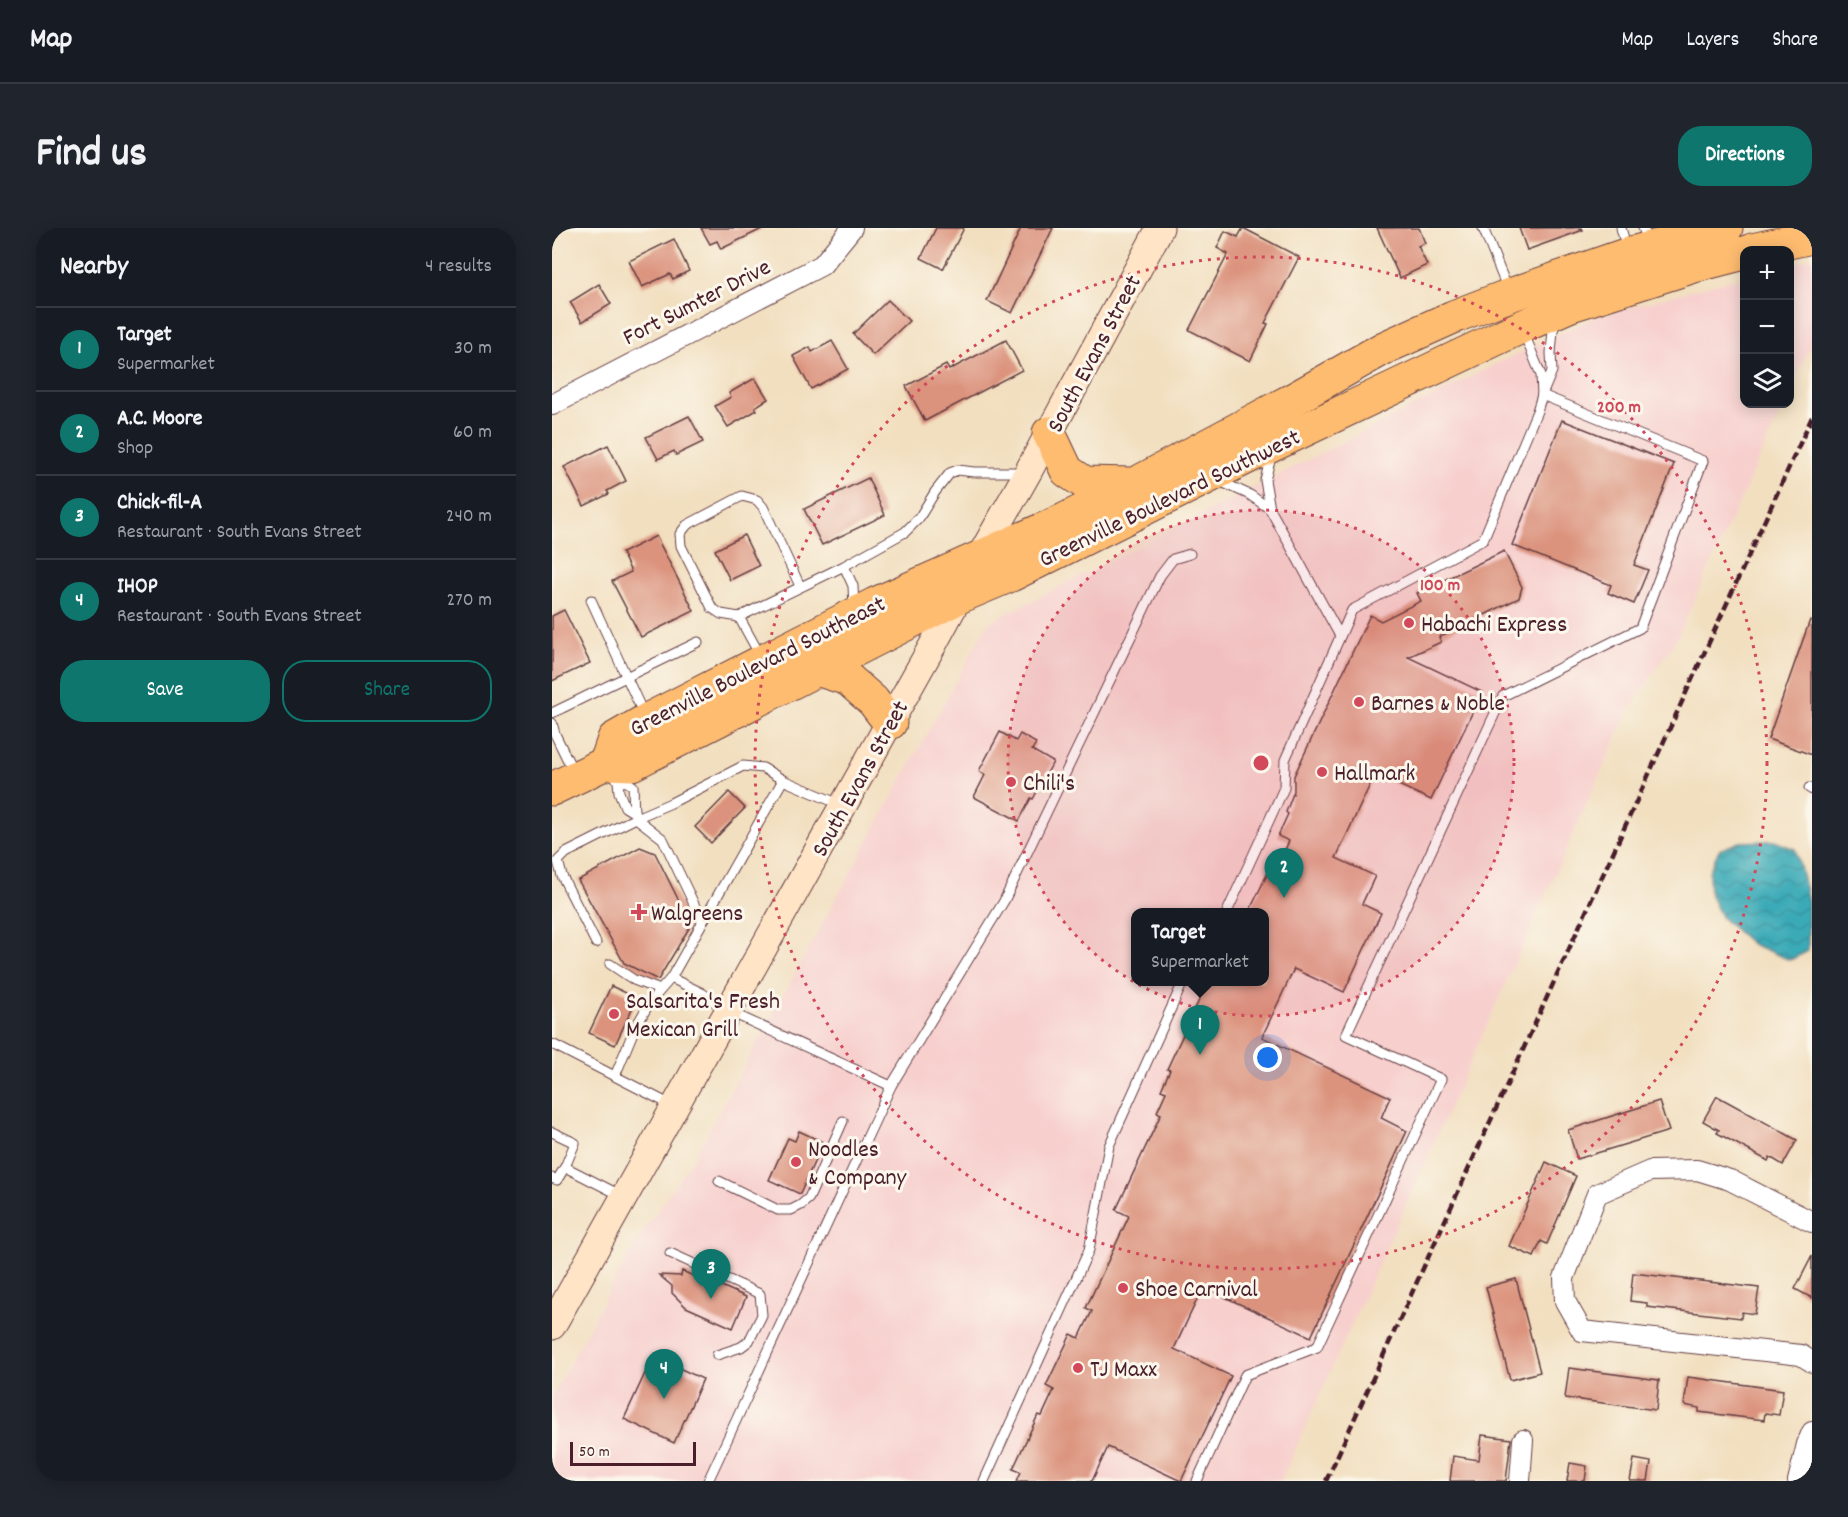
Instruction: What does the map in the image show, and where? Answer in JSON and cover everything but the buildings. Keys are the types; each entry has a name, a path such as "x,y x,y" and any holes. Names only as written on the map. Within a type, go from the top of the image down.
{"highway":[{"name":"Greenville Boulevard Southwest","path":"980,557 1064,520 1135,484 1384,348 1453,317 1631,244 1726,228"},
{"path":"1770,246 1812,237"},
{"path":"1521,327 1525,311 1577,285 1631,244"},
{"name":"Greenville Boulevard Southwest","path":"612,772 632,764 959,597 1011,575 1274,444 1521,327 1562,310 1694,266 1740,254"},
{"path":"1423,373 1455,338 1496,319 1502,313 1510,295"},
{"path":"1049,433 1067,471 1085,483 1135,484"},
{"name":"Greenville Boulevard Southeast","path":"612,772 614,739 763,661 861,601 980,557"},
{"path":"818,669 848,679 873,701 890,723"},
{"path":"559,783 612,772"}],"main road":[{"name":"South Evans Street","path":"553,1320 890,723 1160,228"}],"street":[{"name":"Fort Sumter Drive","path":"552,405 822,265 852,228"},
{"path":"1812,1222 1730,1180 1698,1170 1650,1171 1597,1194 1564,1278 1565,1301 1582,1331 1801,1355 1812,1362"},
{"path":"1798,1481 1812,1432"},
{"path":"1520,1481 1523,1440"}],"lane":[{"path":"1483,228 1510,295"},
{"path":"1229,908 1284,788 1285,760 1352,610 1483,540 1542,394 1550,380 1553,330 1562,310"},
{"path":"1521,327 1540,375 1542,394"},
{"path":"1197,1481 1245,1375 1317,1347 1441,1079 1346,1035 1503,696 1640,628 1703,461 1542,394"},
{"path":"1274,444 1265,480 1270,509 1340,636"},
{"path":"800,586 763,507 757,500 742,496 687,525 680,534 681,546 712,608 721,614 739,617 844,566 905,532 919,518 950,473 958,470 1028,472"},
{"path":"1208,477 1250,495 1270,509"},
{"path":"708,1481 891,1086 1004,901 1160,576 1173,559 1190,554"},
{"path":"844,566 861,601"},
{"path":"591,600 647,720"},
{"path":"739,617 763,661"},
{"path":"552,712 698,642"},
{"path":"552,723 559,783"},
{"path":"596,943 562,876 558,861 566,853 634,815 671,802 743,766 764,768 783,780 843,806"},
{"path":"612,772 625,807 663,839 702,921"},
{"path":"612,772 633,786 634,815"},
{"path":"615,1076 634,1030 650,1002 671,978 783,780"},
{"path":"610,964 634,980 660,990"},
{"path":"671,978 702,993 728,1011 891,1086"},
{"path":"984,1481 1089,1250 1109,1146 1181,986"},
{"path":"552,1044 675,1107"},
{"path":"718,1181 778,1210 790,1210 801,1205 809,1198 843,1121"},
{"path":"552,1132 575,1143 565,1167 554,1182"},
{"path":"565,1167 624,1197"},
{"path":"670,1253 760,1294 762,1315 749,1341 741,1347 717,1355"}],"shaded area":[{"path":"1812,258 1812,342 1794,382 1794,300 1794,263"},
{"path":"1740,277 1740,408 1782,408 1676,640 1629,710 1281,1481 552,1481 552,1397 645,1229 693,1159 988,623 1506,359 1598,316"}],"water":[{"path":"1774,841 1795,849 1808,901 1808,951 1790,960 1752,944 1722,918 1710,894 1709,872 1719,850 1740,842"}],"railway":[{"path":"1326,1481 1812,417"}],"place":[{"name":"Habachi Express","path":"1409,623"},
{"name":"Barnes & Noble","path":"1359,702"},
{"name":"Hallmark","path":"1322,772"},
{"name":"Chili's","path":"1011,782"},
{"name":"A.C. Moore","path":"1284,898"},
{"name":"Walgreens","path":"639,912"},
{"name":"Salsarita's Fresh Mexican Grill","path":"614,1014"},
{"name":"Target","path":"1200,1055"},
{"name":"Noodles & Company","path":"796,1162"},
{"name":"Shoe Carnival","path":"1123,1288"},
{"name":"Chick-fil-A","path":"711,1299"},
{"name":"TJ Maxx","path":"1078,1368"},
{"name":"IHOP","path":"664,1399"}]}
